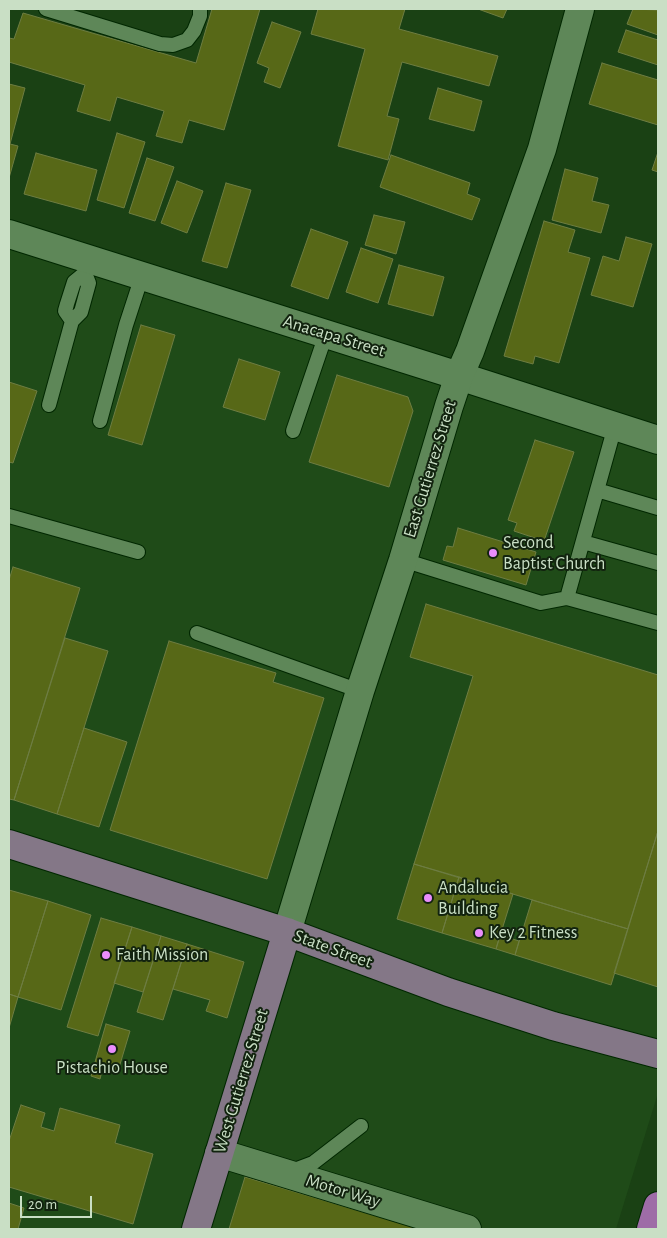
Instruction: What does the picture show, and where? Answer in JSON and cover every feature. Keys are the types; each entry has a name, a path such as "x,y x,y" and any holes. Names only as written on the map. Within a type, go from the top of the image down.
{"highway":[{"path":"651,1229 658,1206"}],"main road":[{"name":"East Gutierrez Street","path":"287,932 459,376 470,351 542,149 580,9"},
{"name":"Anacapa Street","path":"9,234 87,266 142,276 658,440"},
{"name":"State Street","path":"9,844 287,932 448,992 553,1026 658,1054"},
{"name":"West Gutierrez Street","path":"196,1229 287,932"},
{"name":"Motor Way","path":"219,1153 467,1229"}],"lane":[{"path":"46,9 160,44 173,45 187,40 194,31 200,16 200,9"},
{"path":"49,405 72,321 66,310 67,304 74,282 87,266"},
{"path":"100,421 126,325 142,276"},
{"path":"293,431 326,334"},
{"path":"567,598 615,426"},
{"path":"597,490 658,508"},
{"path":"9,516 138,552"},
{"path":"583,542 658,563"},
{"path":"403,560 541,603 567,598 658,623"},
{"path":"197,633 360,691"},
{"path":"285,1173 314,1163 362,1126"}],"shaded area":[{"path":"9,228 658,442 658,1093 616,1229 9,1229"}],"building":[{"path":"212,9 260,9 224,130 189,120 182,143 156,136 164,111 117,97 110,121 77,111 85,85 9,62 9,38 14,39 23,13 196,63"},
{"path":"318,9 405,9 399,29 498,56 489,86 402,62 387,116 399,119 388,160 338,146 365,49 311,34"},
{"path":"478,9 507,9 503,18"},
{"path":"633,9 658,10 658,35 627,24"},
{"path":"272,22 301,32 280,88 264,82 269,68 257,63"},
{"path":"626,30 658,40 658,65 618,52"},
{"path":"602,63 658,80 658,125 589,104"},
{"path":"9,84 25,88 10,144 18,146 9,178"},
{"path":"438,88 482,101 474,131 429,119"},
{"path":"117,133 145,142 124,208 97,200"},
{"path":"658,152 658,172 652,170"},
{"path":"36,153 97,170 86,211 24,194"},
{"path":"391,155 470,183 467,194 480,199 472,220 380,187"},
{"path":"147,158 174,167 155,221 129,213"},
{"path":"565,169 598,178 592,201 609,205 601,233 552,220"},
{"path":"177,181 203,191 187,233 161,223"},
{"path":"226,183 251,190 227,268 202,261"},
{"path":"374,215 405,222 396,254 365,245"},
{"path":"544,221 575,230 568,252 590,258 559,363 535,356 533,364 504,356"},
{"path":"311,229 348,242 328,299 291,286"},
{"path":"626,237 652,244 633,307 591,295 603,256 619,261"},
{"path":"361,248 393,259 378,303 346,292"},
{"path":"399,265 444,277 433,316 388,304"},
{"path":"141,325 175,335 142,445 108,435"},
{"path":"239,359 280,372 265,420 223,407"},
{"path":"337,375 408,397 413,411 389,487 309,462"},
{"path":"9,382 37,391 13,463 9,462"},
{"path":"535,440 574,452 544,541 514,531 517,523 508,520"},
{"path":"458,528 536,552 526,585 443,560 447,546 453,547"},
{"path":"13,567 80,588 14,800 9,799 9,580"},
{"path":"426,604 658,675 658,831 628,929 414,864 473,676 410,657"},
{"path":"65,638 108,651 57,814 14,800"},
{"path":"169,641 276,673 273,682 324,698 267,879 110,830"},
{"path":"84,728 127,742 99,827 57,814"},
{"path":"658,831 658,987 614,973"},
{"name":"Andalucia Building","path":"414,864 459,877 442,933 397,919"},
{"path":"459,877 513,894 496,949 442,933"},
{"path":"9,890 48,901 18,997 9,994"},
{"path":"532,900 628,929 611,985 515,955"},
{"path":"48,901 91,915 61,1010 18,997"},
{"name":"Faith Mission","path":"101,918 132,927 98,1036 67,1027"},
{"path":"132,927 161,936 143,992 114,983"},
{"path":"500,935 519,941 515,955 496,949"},
{"path":"161,936 187,944 163,1020 137,1012"},
{"path":"187,944 244,962 227,1018 206,1011 210,1000 173,989"},
{"path":"9,994 18,997 9,1028"},
{"name":"Pistachio House","path":"106,1024 130,1031 118,1071 103,1067 100,1079 91,1076"},
{"path":"21,1105 45,1113 41,1127 54,1131 60,1108 120,1125 115,1143 153,1154 133,1224 9,1187 9,1141"},
{"path":"245,1177 420,1229 229,1229"},
{"path":"9,1203 24,1208 18,1229 9,1229"}],"place":[{"name":"Second Baptist Church","path":"493,553"},
{"name":"Andalucia Building","path":"428,898"},
{"name":"Key 2 Fitness","path":"479,933"},
{"name":"Faith Mission","path":"106,955"},
{"name":"Pistachio House","path":"112,1049"}]}
